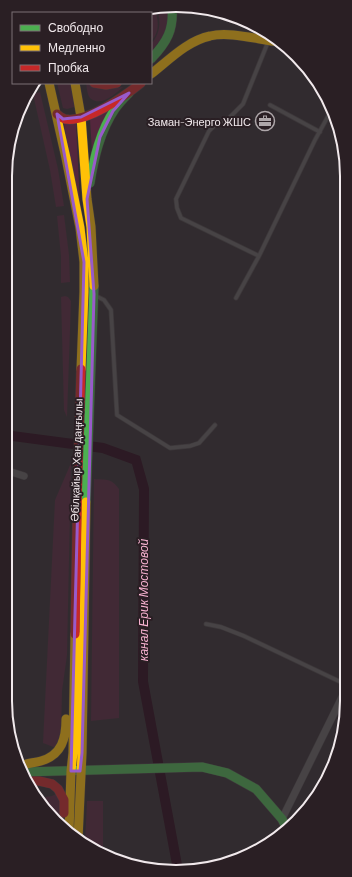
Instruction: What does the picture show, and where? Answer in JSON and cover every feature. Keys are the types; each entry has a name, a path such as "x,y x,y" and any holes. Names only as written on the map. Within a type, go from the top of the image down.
{"main road":[{"path":"152,58 167,40 171,29 172,12"},
{"path":"152,73 182,49 196,41 211,36 234,36 268,41"},
{"name":"Әбілқайыр Хан даңғылы","path":"49,84 57,114 80,228 84,262 84,422"},
{"name":"Әбілқайыр Хан даңғылы","path":"70,826 76,771 73,753 74,681 82,464 94,294 92,247 81,117 76,84"},
{"path":"96,84 101,86 114,84"},
{"path":"87,199 100,137 113,111 129,93 140,84"},
{"path":"57,114 63,119 81,117 94,113 129,93"},
{"name":"Әбілқайыр Хан даңғылы","path":"78,832 76,771 82,464"},
{"path":"24,764 48,759 58,752 63,743 66,730 66,707 74,681"},
{"path":"28,772 202,767 227,773 256,789 284,823"},
{"path":"33,781 52,784 58,789 64,800 64,820"}],"street":[{"path":"12,472 24,476"},
{"path":"284,823 340,701"}],"lane":[{"path":"259,256 181,218 177,208 176,199 209,131 216,125 229,118 243,104 268,41"},
{"path":"270,105 320,132"},
{"path":"236,298 259,256 329,115"},
{"path":"94,294 104,300 111,310 117,415 170,448 190,446 199,443 215,425"},
{"path":"206,624 244,636 340,683"}],"highlighted area":[{"path":"129,93 113,111 100,137 87,199 94,294 82,753 80,771 71,771 84,262 57,114 63,119 81,117"}],"shaded area":[{"path":"168,12 168,30 152,51 152,43 159,27 158,13"},
{"path":"156,13 158,26 152,40 152,14"},
{"path":"57,84 72,84 75,104 74,107 67,109 63,108"},
{"path":"86,84 95,84 114,88 123,87 108,98 99,101 94,101 90,98"},
{"path":"40,92 58,169 64,206 56,207 50,170 33,95"},
{"path":"110,109 92,153 90,119"},
{"path":"76,123 81,224 64,124"},
{"path":"64,215 69,255 70,282 61,283 61,256 57,216"},
{"path":"65,296 71,301 67,417 64,410 61,297"},
{"path":"71,463 67,655 62,691 61,737 56,748 43,743 55,500"},
{"path":"94,479 111,481 119,489 119,718 91,721"},
{"path":"56,794 60,801 59,816 48,804 45,797"},
{"path":"87,801 103,801 103,848 85,837"}],"water":[{"name":"канал Ерик Мостовой","path":"12,431 104,443 140,456 149,488 148,681 182,865 172,865 138,682 139,490 132,464 102,453 12,441"}],"traffic: fast":[{"path":"152,58 168,35 172,22 172,12"},
{"path":"90,183 93,164 105,126 117,107 129,93"},
{"path":"86,502 94,286"},
{"path":"28,772 202,767 227,773 256,789 284,824"}],"traffic: slow":[{"path":"152,73 186,47 202,38 218,35 235,35 267,40"},
{"path":"49,84 80,228 84,262 81,369"},
{"path":"75,84 81,117 87,199 91,227 94,286"},
{"path":"78,833 82,753 86,502"},
{"path":"69,825 73,753 75,634"},
{"path":"24,764 41,761 54,755 64,739 66,719"}],"traffic: jam":[{"path":"100,84 112,84"},
{"path":"57,114 65,119 84,117 116,101 140,84"},
{"path":"75,634 81,369"},
{"path":"33,781 52,784 58,789 64,800 64,813"}],"place":[{"name":"Заман-Энерго ЖШС","path":"265,121"}]}
